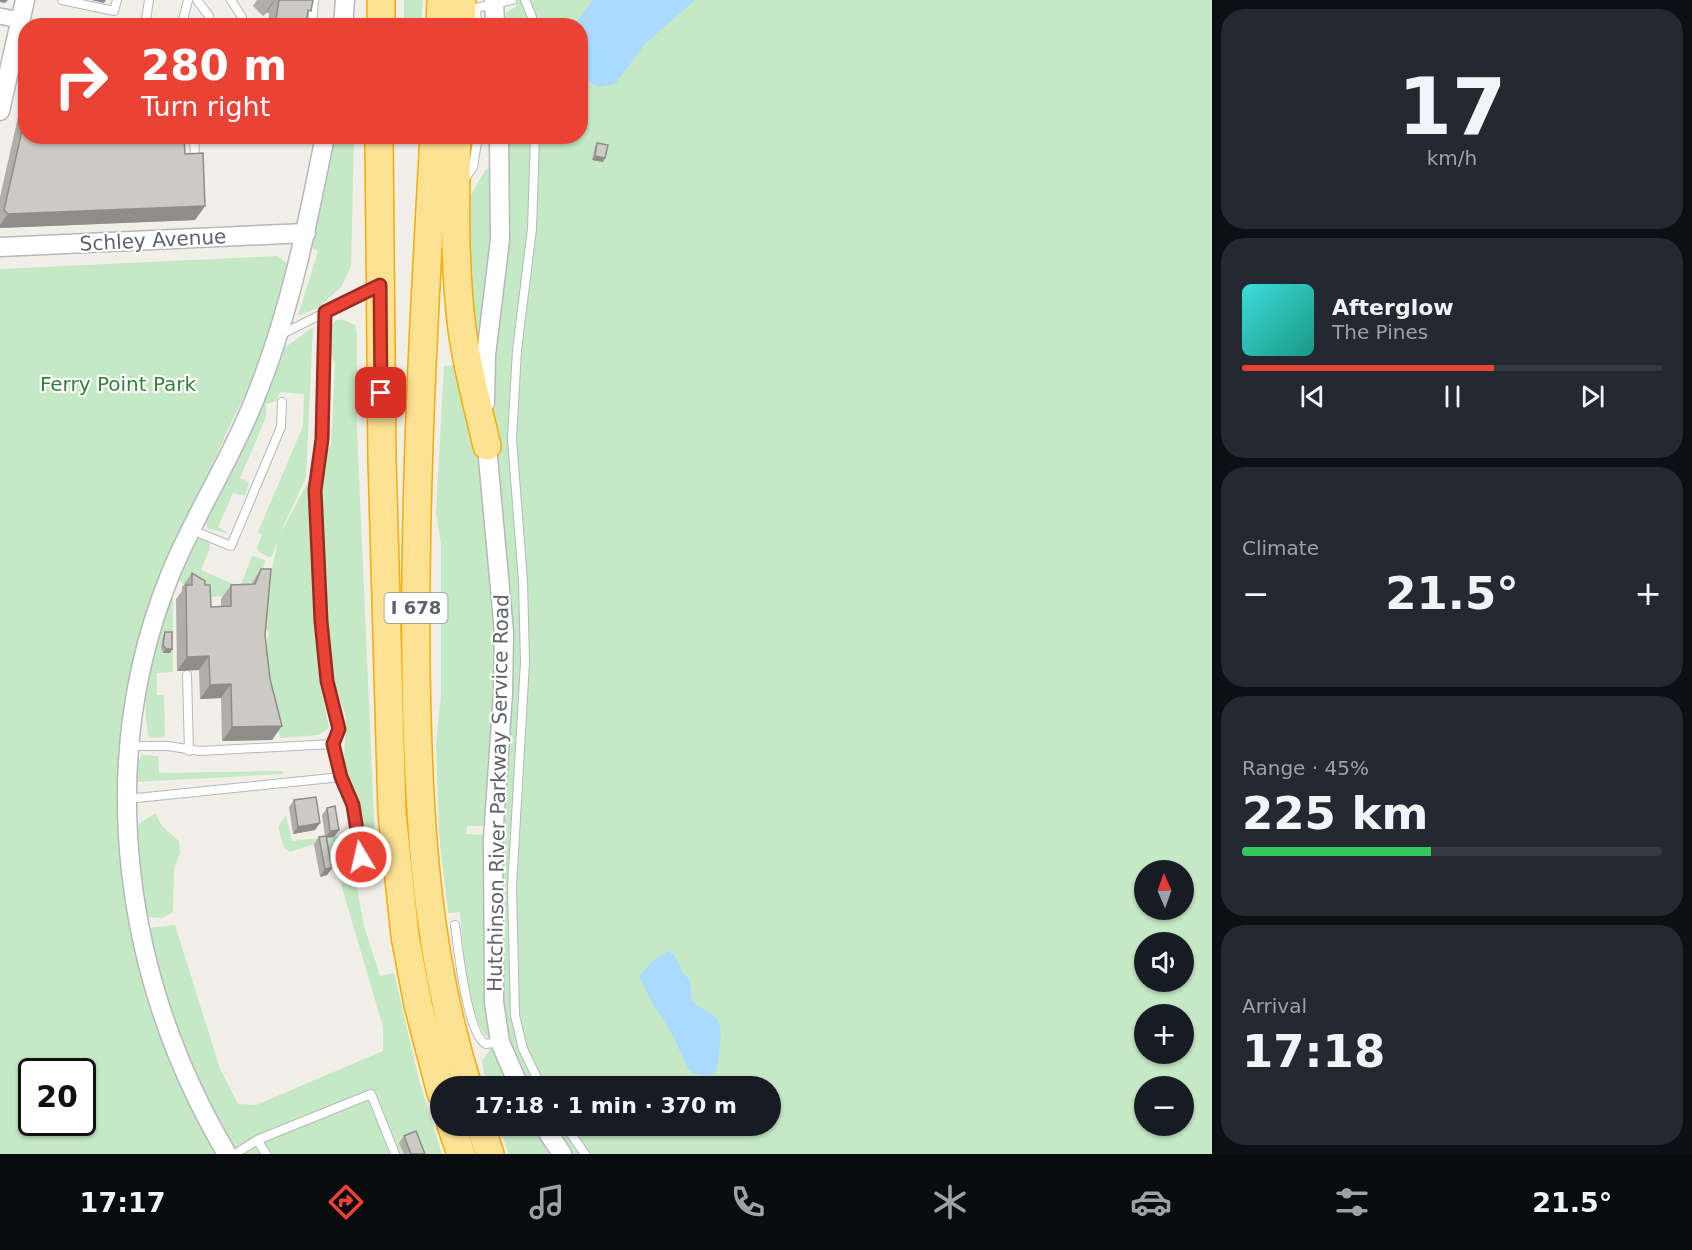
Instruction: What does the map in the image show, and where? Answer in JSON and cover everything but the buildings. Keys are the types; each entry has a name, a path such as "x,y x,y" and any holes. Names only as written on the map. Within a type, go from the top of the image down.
{"highway":[{"path":"381,0 381,18"},
{"name":"I 678","path":"379,144 383,506 393,823 407,948 437,1076"},
{"name":"I 678","path":"435,144 444,191 417,526 416,692 420,811 427,893 441,976 466,1076"},
{"path":"455,144 444,191 462,329 487,446"},
{"path":"455,1136 461,1154"},
{"path":"484,1136 490,1154"}],"street":[{"path":"23,18 25,0"},
{"path":"344,18 345,0"},
{"path":"494,1 495,18"},
{"path":"0,16 18,28"},
{"path":"0,111 18,42"},
{"path":"227,1154 179,1060 149,973 134,894 127,799 129,746 143,660 170,575 254,402 292,290 323,144"},
{"name":"Hutchinson River Parkway Service Road","path":"499,144 501,233 485,370 487,446 504,632 503,700 493,854 494,992 500,1042 515,1076"},
{"name":"Schley Avenue","path":"0,247 306,233"},
{"path":"550,1136 562,1154"}],"lane":[{"path":"62,0 114,11 117,0"},
{"path":"146,18 149,0"},
{"path":"184,18 188,0"},
{"path":"197,0 209,18"},
{"path":"231,0 242,18"},
{"path":"313,18 314,0"},
{"path":"458,12 494,1 512,0"},
{"path":"525,0 532,18"},
{"path":"194,144 195,158"},
{"path":"444,191 466,179 473,167 477,144"},
{"path":"535,144 531,249 518,350 512,439 523,581 525,662 512,887 515,1015 523,1049 536,1076"},
{"path":"277,336 380,285"},
{"path":"325,312 322,439 317,460 315,511 323,651 339,729 333,744 341,777 353,805 361,857"},
{"path":"192,530 231,546 281,427 282,402"},
{"path":"187,675 189,751"},
{"path":"129,746 168,746 189,751 333,744"},
{"path":"127,799 341,777"},
{"path":"455,924 467,997 477,1036 486,1044 500,1042"},
{"path":"235,1154 257,1140 371,1094 395,1154"},
{"path":"573,1136 585,1154"},
{"path":"257,1140 266,1154"}],"green space":[{"path":"404,0 423,0 422,18 404,18"},
{"path":"515,0 1212,0 1212,1154 571,1154 559,1136 781,1136 781,1076 523,1076 509,1044 502,1005 502,827 509,594 493,407 495,349 508,252 507,144 588,144 588,18 504,18 506,12 516,7"},
{"path":"332,144 354,144 351,266 341,287 318,308 298,316 318,251 310,247"},
{"path":"486,169 492,171 491,237 479,339 474,341 461,211"},
{"name":"Ferry Point Park","path":"278,256 287,264 290,274 257,371 228,429 148,610 130,685 124,877 130,931 146,998 165,1050 204,1132 220,1126 176,1031 148,928 175,925 220,1069 238,1104 256,1105 383,1051 383,1027 331,850 311,845 290,852 284,848 278,827 286,815 292,841 347,835 364,926 380,976 394,973 419,1080 430,1115 430,1136 436,1136 442,1154 0,1154 0,269"},
{"path":"342,319 355,325 357,333 357,431 375,842 363,828 359,801 344,765 346,716 336,690 328,638 322,499 324,458 331,444 335,364 329,348 329,330 335,321"},
{"path":"313,327 306,477 279,536 309,480 319,677 329,728 319,735 280,738 268,685 265,658 269,632 265,627 267,591 278,541 271,558 259,552 257,547 262,535 258,532 303,426 304,394 280,392 276,401 266,404 266,417 240,478 249,482 245,496 233,493 218,527 229,534 207,528 204,515 283,349"},
{"path":"454,365 463,369 484,504 494,606 494,686 485,826 467,826 466,834 485,835 485,980 491,1038 483,1032 472,1001 460,912 448,913 439,835 436,743 441,695 441,544 436,513 444,366"},
{"path":"197,538 209,542 210,548 201,570 240,587 252,556 265,560 260,582 250,582 242,596 196,597 196,594 177,579 192,543"},
{"path":"173,595 173,672 157,673 157,695 164,695 165,737 149,738 146,701 150,665"},
{"path":"142,755 158,756 159,773 283,771 283,774 136,782 138,760"},
{"path":"155,813 162,826 179,841 180,853 174,869 173,912 162,918 146,917 136,826"},
{"path":"494,1048 505,1076 484,1076 482,1061 490,1049"},
{"path":"502,1136 541,1136 553,1154 509,1154"}],"water":[{"path":"593,0 695,0 645,44 615,84 598,87 588,81 588,18 579,18"},
{"path":"668,951 674,954 683,973 690,980 692,1001 716,1018 719,1023 721,1036 717,1071 709,1076 693,1073 687,1067 672,1033 651,1001 639,976 652,962"}],"route":[{"path":"361,857 353,805 341,777 333,744 338,738 339,729 323,651 315,490 317,460 322,439 325,312 380,285 381,393"}]}
